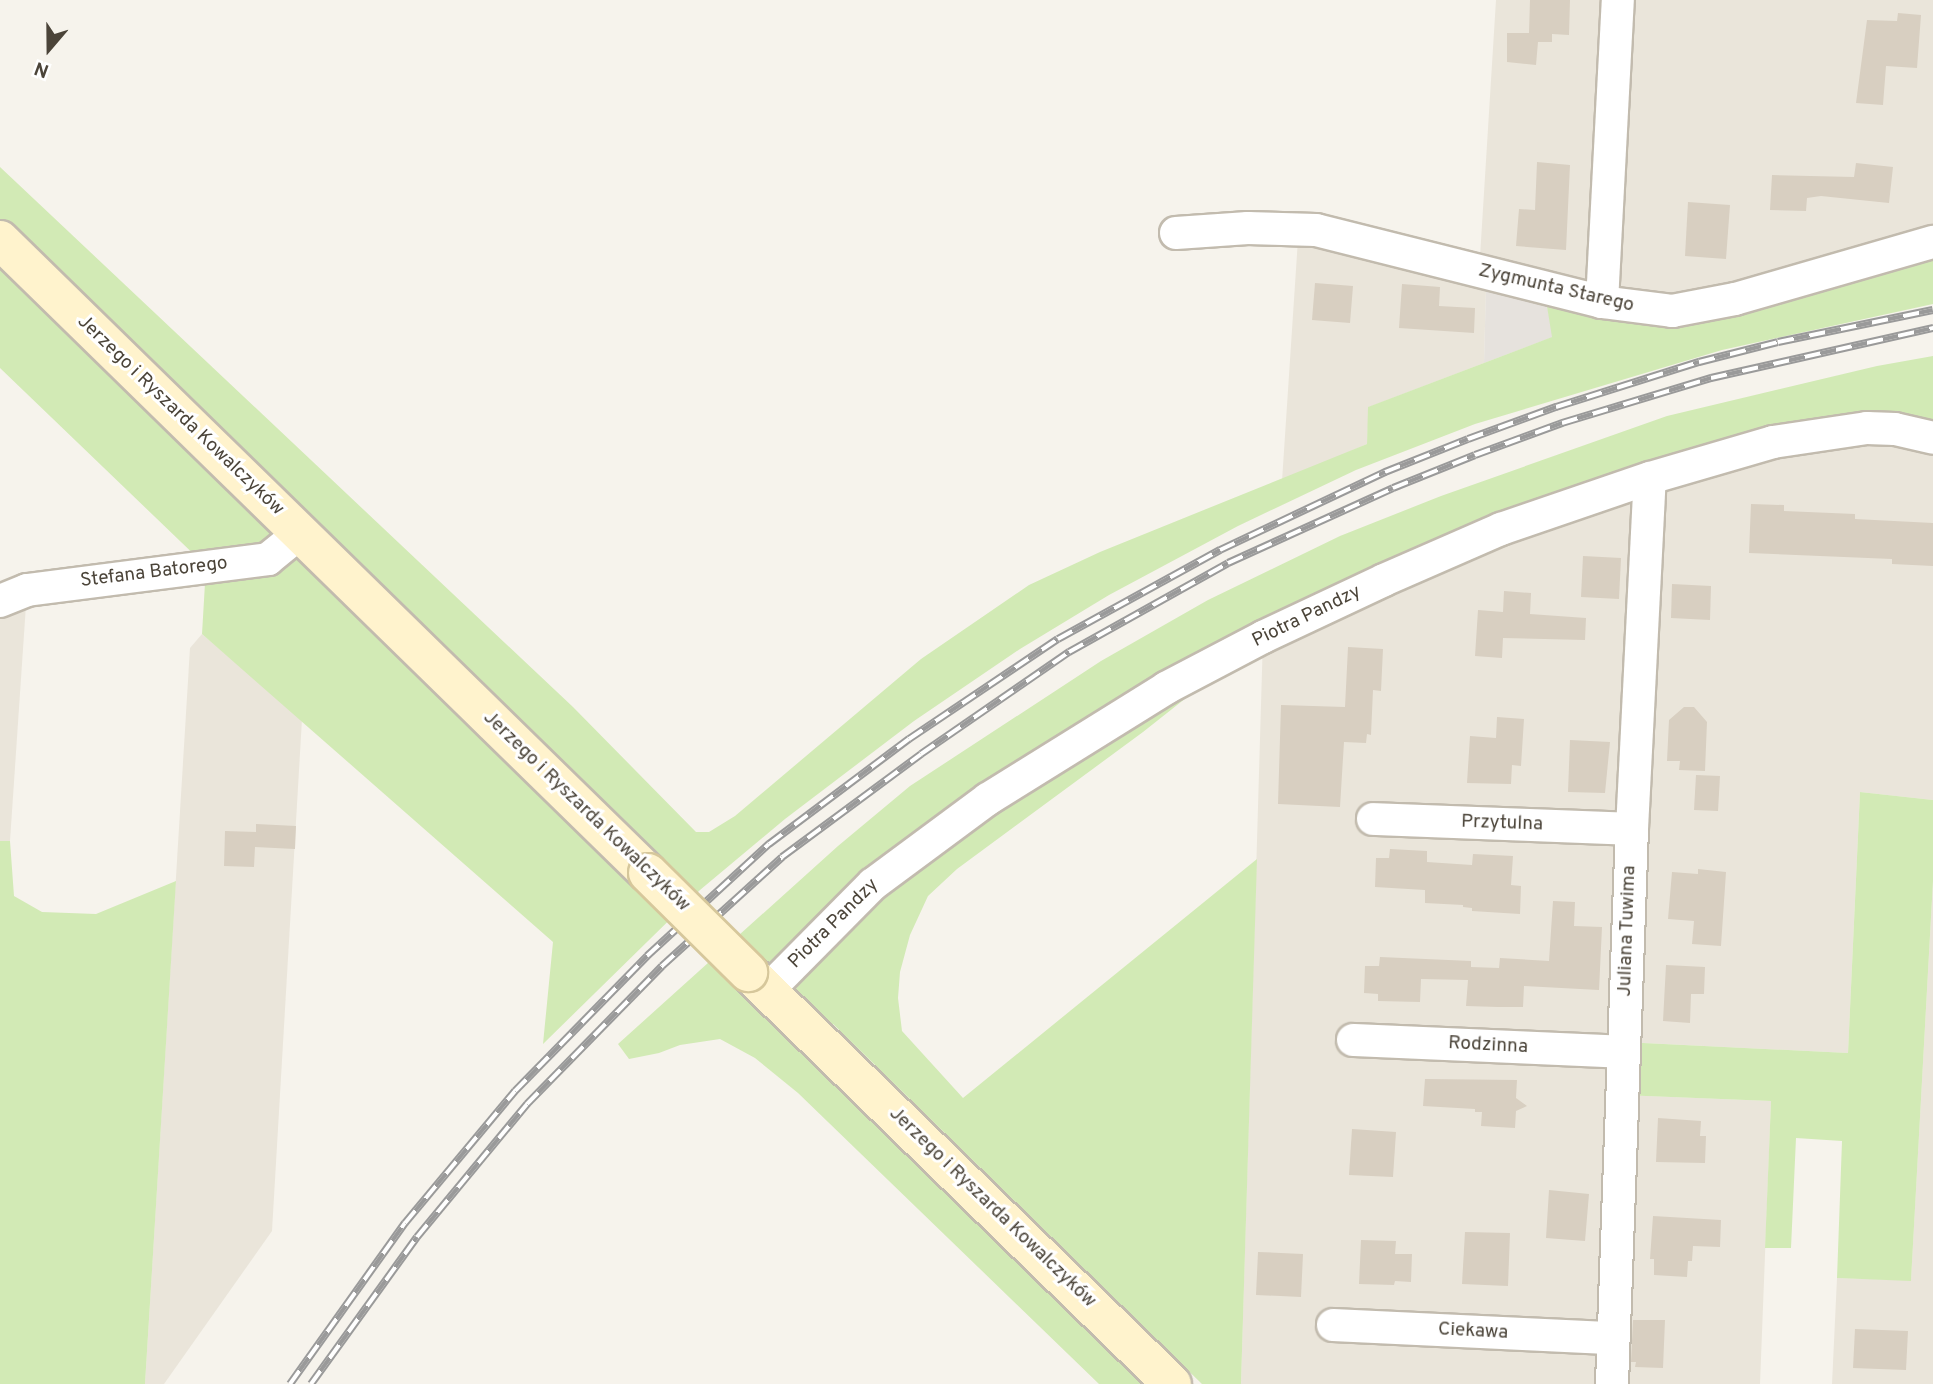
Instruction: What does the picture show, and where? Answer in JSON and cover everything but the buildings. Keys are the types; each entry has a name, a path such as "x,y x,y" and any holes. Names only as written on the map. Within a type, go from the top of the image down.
{"main road":[{"name":"Jerzego i Ryszarda Kowalczyków","path":"0,240 1172,1384"}],"street":[{"path":"1602,302 1618,0"},
{"name":"Zygmunta Starego","path":"1176,233 1248,228 1316,230 1602,302 1645,310 1702,307 1933,242"},
{"name":"Piotra Pandzy","path":"758,981 902,860 988,799 1166,688 1263,637 1396,575 1501,529 1650,478 1773,442 1831,431 1895,429 1933,438"},
{"name":"Juliana Tuwima","path":"1612,1384 1632,829 1650,478"},
{"name":"Stefana Batorego","path":"0,601 27,590 268,559 300,533"},
{"name":"Przytulna","path":"1373,819 1632,829"},
{"name":"Rodzinna","path":"1353,1040 1623,1052"},
{"name":"Ciekawa","path":"1333,1325 1613,1338"}],"shaded area":[{"path":"1496,0 1933,0 1933,242 1735,299 1486,288 1484,363 1369,407 1367,444 1282,481 1298,239 1480,257"},
{"path":"1486,288 1544,288 1553,337 1484,363"},
{"path":"1933,438 1933,800 1860,792 1848,1053 1624,1042 1622,1095 1771,1101 1760,1384 1241,1384 1263,637 1384,580 1773,442"},
{"path":"27,590 10,841 0,841 0,601"},
{"path":"202,634 302,719 272,1231 164,1384 145,1384 190,648"},
{"path":"1933,881 1933,1384 1832,1384 1837,1278 1911,1280"}],"green space":[{"path":"0,167 573,707 696,832 709,832 735,816 921,659 1029,585 1100,552 1367,444 1368,407 1552,337 1544,288 1645,310 1933,242 1933,304 1722,350 1475,424 1356,470 1238,526 1109,595 1020,649 914,721 785,819 700,890 543,1044 553,942 202,634 206,566 0,368"},
{"path":"1933,356 1933,438 1921,434 1705,461 1263,637 1143,732 957,869 928,896 910,935 900,972 898,998 902,1031 963,1098 1257,859 1241,1384 1202,1384 833,1024 824,1044 1172,1384 1099,1384 798,1093 755,1058 720,1039 680,1045 659,1053 629,1059 618,1044 838,846 910,786 1101,661 1208,600 1340,536 1441,496 1667,416 1877,366"},
{"path":"1860,792 1933,800 1933,881 1911,1281 1837,1278 1842,1141 1796,1138 1791,1248 1765,1248 1771,1101 1621,1095 1623,1042 1848,1053"},
{"path":"0,841 10,841 14,896 42,912 96,914 176,881 145,1384 0,1384"}],"railway":[{"path":"290,1384 405,1223 515,1091 647,956 769,844 909,739 1058,639 1220,550 1385,472 1468,439 1556,407 1699,362 1778,342 1933,310"},
{"path":"311,1384 417,1237 527,1104 662,966 782,857 921,754 1069,652 1228,563 1393,488 1475,455 1562,423 1711,378 1933,328"}]}
